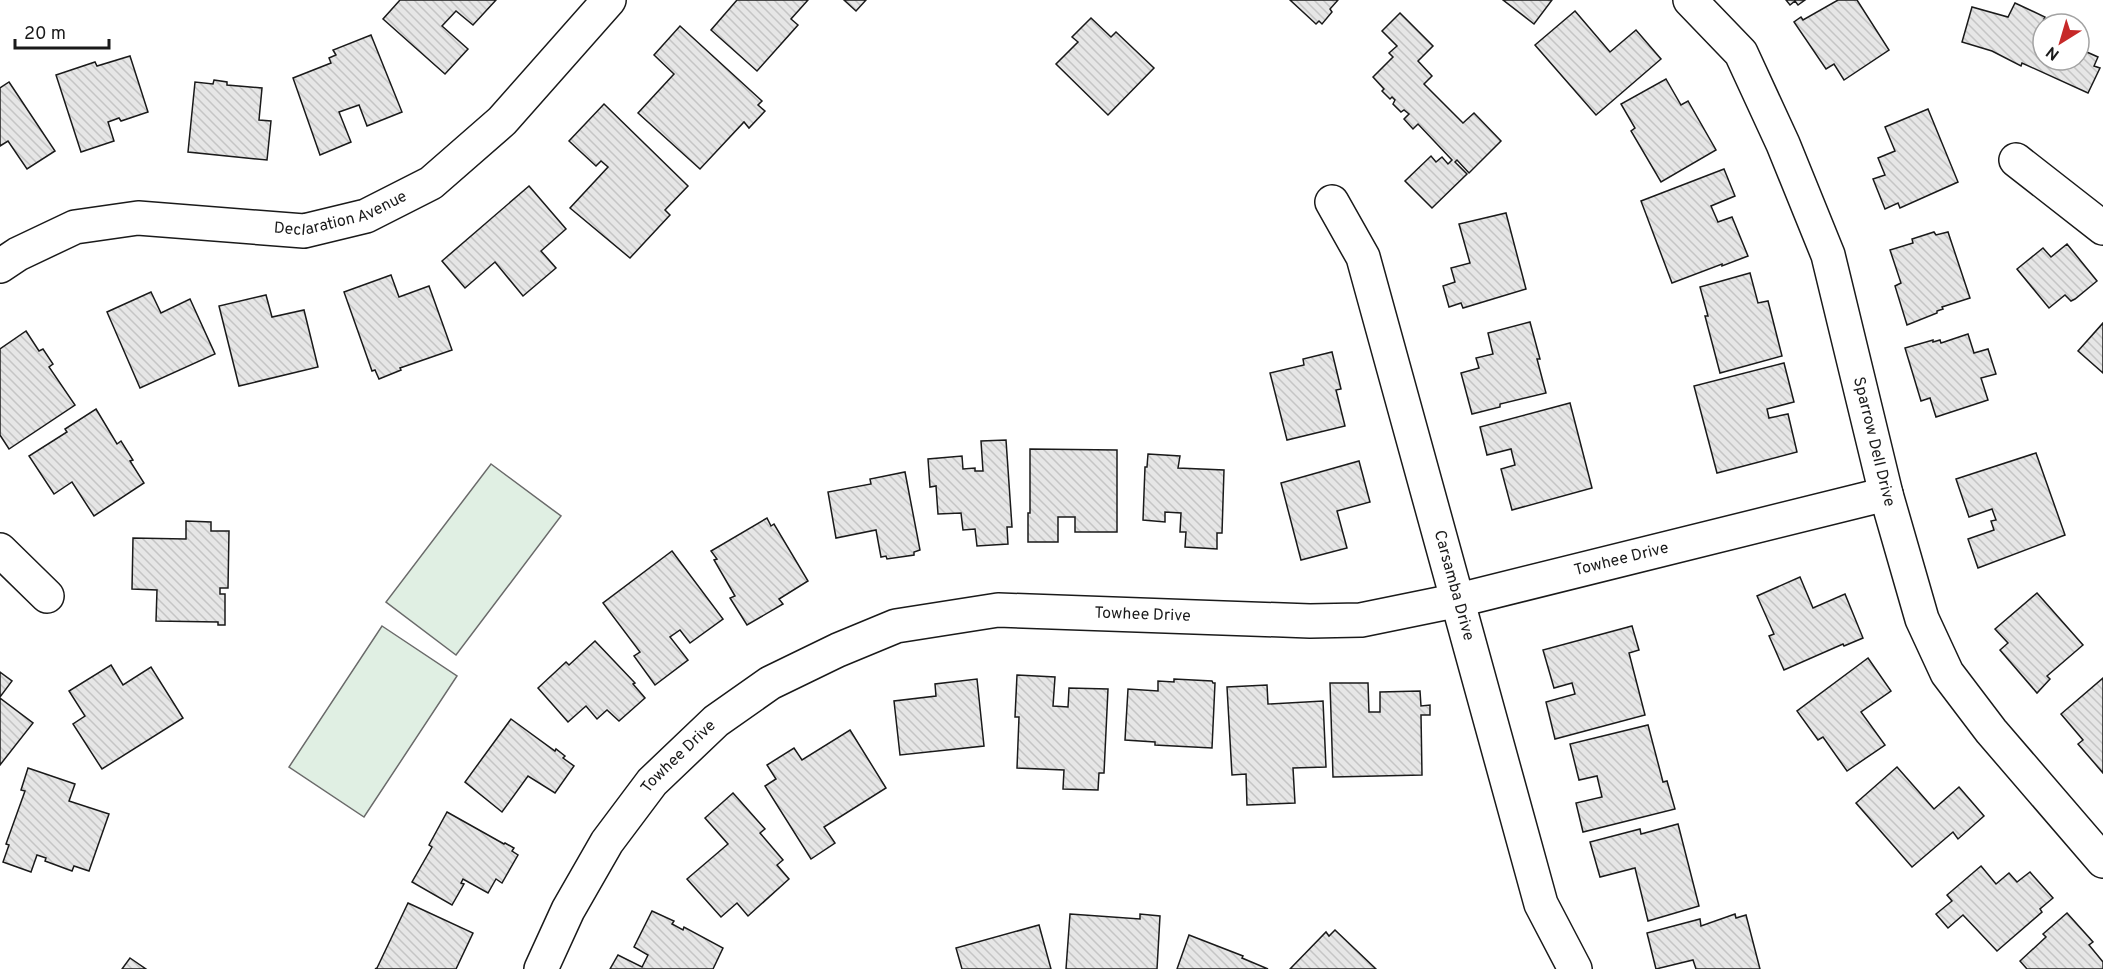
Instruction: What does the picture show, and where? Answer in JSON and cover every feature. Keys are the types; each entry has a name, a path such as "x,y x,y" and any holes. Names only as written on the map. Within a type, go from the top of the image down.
{"street":[{"name":"Declaration Avenue","path":"0,266 18,254 75,227 138,218 304,231 366,216 431,183 502,121 608,0"},
{"name":"Sparrow Dell Drive","path":"1690,0 1741,53 1783,144 1828,255 1886,494 1922,619 1947,673 1991,731 2103,861"},
{"path":"2016,160 2103,228"},
{"name":"Carsamba Drive","path":"1332,202 1363,256 1541,904 1575,969"},
{"name":"Towhee Drive","path":"541,969 568,910 607,842 652,782 716,721 770,683 838,650 896,626 998,610 1310,621 1361,620 1459,600 1886,494"},
{"path":"0,550 47,597"}],"green space":[{"path":"491,464 561,516 456,655 386,602"},
{"path":"382,626 457,676 364,817 289,767"}],"building":[{"path":"400,0 496,0 473,25 456,11 442,26 468,49 445,74 383,19"},
{"path":"737,0 808,0 791,19 798,25 757,71 711,30"},
{"path":"844,0 866,0 856,11"},
{"path":"1290,0 1338,0 1322,24 1319,21 1316,24"},
{"path":"1503,0 1552,0 1534,24"},
{"path":"1786,0 1805,0 1798,5 1795,1 1790,5"},
{"path":"1838,0 1857,0 1889,50 1844,80 1834,64 1826,69 1794,22 1801,17 1803,20"},
{"path":"2015,3 2034,12 2031,12 2031,67 2022,63 2021,66 1992,51 1962,42 1972,7 2008,17"},
{"path":"1575,11 1610,52 1636,30 1661,59 1596,115 1535,45"},
{"path":"1400,13 1433,46 1418,61 1432,76 1424,84 1463,123 1474,113 1501,141 1469,173 1457,160 1455,162 1467,174 1432,208 1405,181 1431,156 1436,162 1442,157 1448,164 1452,160 1418,124 1413,129 1404,119 1409,114 1404,110 1401,112 1393,104 1395,100 1392,97 1390,99 1382,91 1384,89 1373,77 1393,57 1389,53 1397,46 1382,31"},
{"path":"1091,18 1111,37 1116,32 1154,68 1108,115 1056,64 1078,42 1072,37"},
{"path":"680,26 762,101 758,105 765,111 749,128 744,122 700,169 638,113 674,74 654,55"},
{"path":"371,35 402,112 367,126 359,105 339,112 351,142 320,155 293,78 331,63 329,58 336,55 333,50"},
{"path":"2091,54 2098,57 2094,66 2100,68 2088,93 2042,72 2091,72"},
{"path":"130,56 148,112 121,121 119,118 108,122 114,141 81,152 56,75 95,62 97,66"},
{"path":"1666,79 1681,105 1688,101 1716,150 1661,182 1631,131 1635,128 1621,104"},
{"path":"214,80 227,82 227,85 262,88 259,120 271,121 267,160 188,152 195,82 213,84"},
{"path":"9,82 55,151 27,169 8,141 0,146 0,88"},
{"path":"604,104 688,186 665,210 670,215 630,258 570,208 608,167 601,161 596,166 569,141"},
{"path":"1928,109 1958,182 1900,208 1898,203 1885,209 1873,179 1885,175 1878,158 1895,151 1885,127"},
{"path":"1724,169 1735,196 1711,206 1718,222 1732,217 1748,256 1672,283 1641,201"},
{"path":"529,186 566,229 541,251 556,268 523,296 495,262 465,288 442,261"},
{"path":"1506,213 1526,289 1463,308 1461,303 1449,307 1443,286 1455,282 1451,268 1470,263 1459,224"},
{"path":"1934,232 1936,235 1948,232 1970,298 1942,307 1943,309 1937,313 1907,325 1895,286 1901,283 1890,250 1913,243 1912,239"},
{"path":"2067,244 2097,281 2075,299 2071,301 2065,295 2049,308 2017,269 2043,248 2051,257"},
{"path":"1750,273 1758,303 1768,301 1782,356 1720,373 1700,287"},
{"path":"391,275 399,297 429,286 452,350 400,368 401,370 379,379 375,370 372,371 344,292"},
{"path":"151,292 161,313 190,299 215,354 140,388 107,312"},
{"path":"266,295 272,317 304,310 318,367 239,386 219,306"},
{"path":"1530,322 1546,393 1500,404 1500,407 1472,414 1461,373 1479,368 1476,358 1493,354 1488,333"},
{"path":"2103,323 2103,373 2078,351"},
{"path":"26,331 39,351 43,349 53,364 49,367 75,405 9,449 0,435 0,349"},
{"path":"1968,334 1974,353 1988,349 1996,374 1981,378 1988,400 1936,417 1930,398 1921,401 1905,348 1933,340 1933,342 1940,340 1941,343"},
{"path":"1332,352 1341,389 1336,390 1345,426 1287,440 1270,373 1304,365 1303,359"},
{"path":"1784,363 1794,402 1767,409 1769,418 1788,414 1797,452 1717,473 1694,386"},
{"path":"1570,403 1592,488 1512,510 1501,469 1515,465 1511,449 1487,455 1480,427"},
{"path":"96,409 117,444 121,441 144,483 94,516 72,482 54,494 29,456 67,432 65,429"},
{"path":"1006,440 1012,527 1007,527 1008,544 977,546 975,529 963,530 961,513 938,514 936,486 930,487 928,459 962,456 963,469 975,468 975,471 983,471 981,441"},
{"path":"1030,449 1117,450 1117,532 1075,532 1075,517 1058,517 1058,542 1028,542"},
{"path":"2036,453 2065,535 1978,568 1968,539 1994,530 1991,521 1996,520 1992,509 1969,517 1956,479"},
{"path":"1148,454 1180,456 1178,468 1224,470 1222,533 1217,533 1217,549 1185,547 1186,532 1180,532 1181,513 1165,512 1165,522 1143,520 1145,467 1147,467"},
{"path":"1359,461 1370,502 1337,511 1347,548 1301,560 1281,483"},
{"path":"905,472 920,550 914,552 914,555 887,559 886,556 881,557 876,530 836,538 828,492 871,484 870,479"},
{"path":"767,518 771,526 774,524 808,581 779,599 783,604 747,625 730,598 735,596 711,551"},
{"path":"186,521 211,522 211,531 229,531 228,588 220,588 220,594 225,594 225,625 218,625 218,622 156,621 157,590 132,589 133,538 186,539"},
{"path":"672,551 723,619 690,643 680,630 670,637 688,660 655,685 634,656 640,652 603,603"},
{"path":"1800,577 1813,608 1845,594 1863,638 1844,646 1843,644 1784,670 1769,636 1774,634 1757,596"},
{"path":"2037,593 2083,645 2047,676 2050,679 2037,693 2000,650 2008,643 1995,629"},
{"path":"1632,626 1639,650 1629,653 1645,715 1555,739 1546,702 1575,694 1572,683 1554,688 1543,650"},
{"path":"595,641 635,683 633,684 645,698 619,721 607,710 597,719 586,706 568,722 538,688 566,662 569,665"},
{"path":"1868,658 1891,691 1861,712 1885,745 1847,771 1823,737 1818,740 1797,711"},
{"path":"111,665 123,685 151,667 183,718 102,769 73,724 85,716 69,691"},
{"path":"0,672 12,681 0,697"},
{"path":"1017,675 1055,677 1053,706 1068,707 1069,688 1108,689 1104,773 1099,773 1098,790 1063,789 1064,770 1017,768 1019,717 1015,717"},
{"path":"2103,678 2103,773 2078,744 2083,740 2061,714"},
{"path":"977,679 984,746 900,755 894,701 936,696 935,684"},
{"path":"1174,679 1215,683 1212,748 1155,745 1155,742 1125,740 1128,689 1158,691 1158,681 1174,682"},
{"path":"1330,683 1368,683 1369,712 1380,712 1380,692 1420,691 1421,706 1430,705 1430,715 1421,715 1422,775 1333,777"},
{"path":"1267,685 1268,704 1323,701 1326,767 1293,768 1295,803 1247,805 1246,774 1232,775 1227,687"},
{"path":"0,698 33,723 0,765"},
{"path":"511,719 555,751 556,749 574,766 555,793 528,776 502,812 465,782"},
{"path":"1648,725 1663,782 1667,781 1675,809 1583,832 1576,803 1602,797 1597,776 1579,780 1570,744"},
{"path":"850,730 886,788 824,827 835,843 811,859 765,786 776,779 767,765 794,748 802,760"},
{"path":"1897,767 1934,809 1959,787 1984,816 1958,839 1953,832 1912,867 1856,803"},
{"path":"28,768 75,784 69,801 109,814 89,871 74,866 72,871 45,861 46,858 37,855 31,872 3,862 9,845 6,844 25,791 21,790"},
{"path":"733,793 765,829 760,833 783,860 777,865 789,879 748,916 737,903 721,917 687,879 728,844 705,818"},
{"path":"447,812 514,848 512,851 518,855 502,883 496,879 488,893 463,879 461,883 464,884 452,905 412,882 432,847 429,845"},
{"path":"1678,824 1699,906 1648,921 1635,868 1600,877 1590,842 1640,829 1641,834"},
{"path":"1981,866 1996,884 2009,873 2017,882 2030,872 2053,898 2040,909 2042,912 1997,951 1963,915 1948,928 1936,914 1952,901 1947,895"},
{"path":"408,903 473,933 456,969 375,969"},
{"path":"652,911 674,921 672,924 683,930 684,927 723,948 713,969 610,969 618,955 642,967 648,955 634,947"},
{"path":"2067,913 2093,942 2089,945 2103,962 2103,969 2027,969 2020,961 2046,937 2043,934"},
{"path":"1070,914 1140,919 1140,914 1160,916 1157,969 1066,969"},
{"path":"1735,914 1736,918 1746,915 1760,969 1696,969 1693,960 1656,969 1647,933 1700,919 1701,926"},
{"path":"1039,925 1051,969 962,969 956,948"},
{"path":"1335,930 1376,969 1290,969 1326,932 1329,936"},
{"path":"1189,935 1243,956 1242,958 1268,969 1177,969"},
{"path":"130,958 146,969 122,969"}]}
